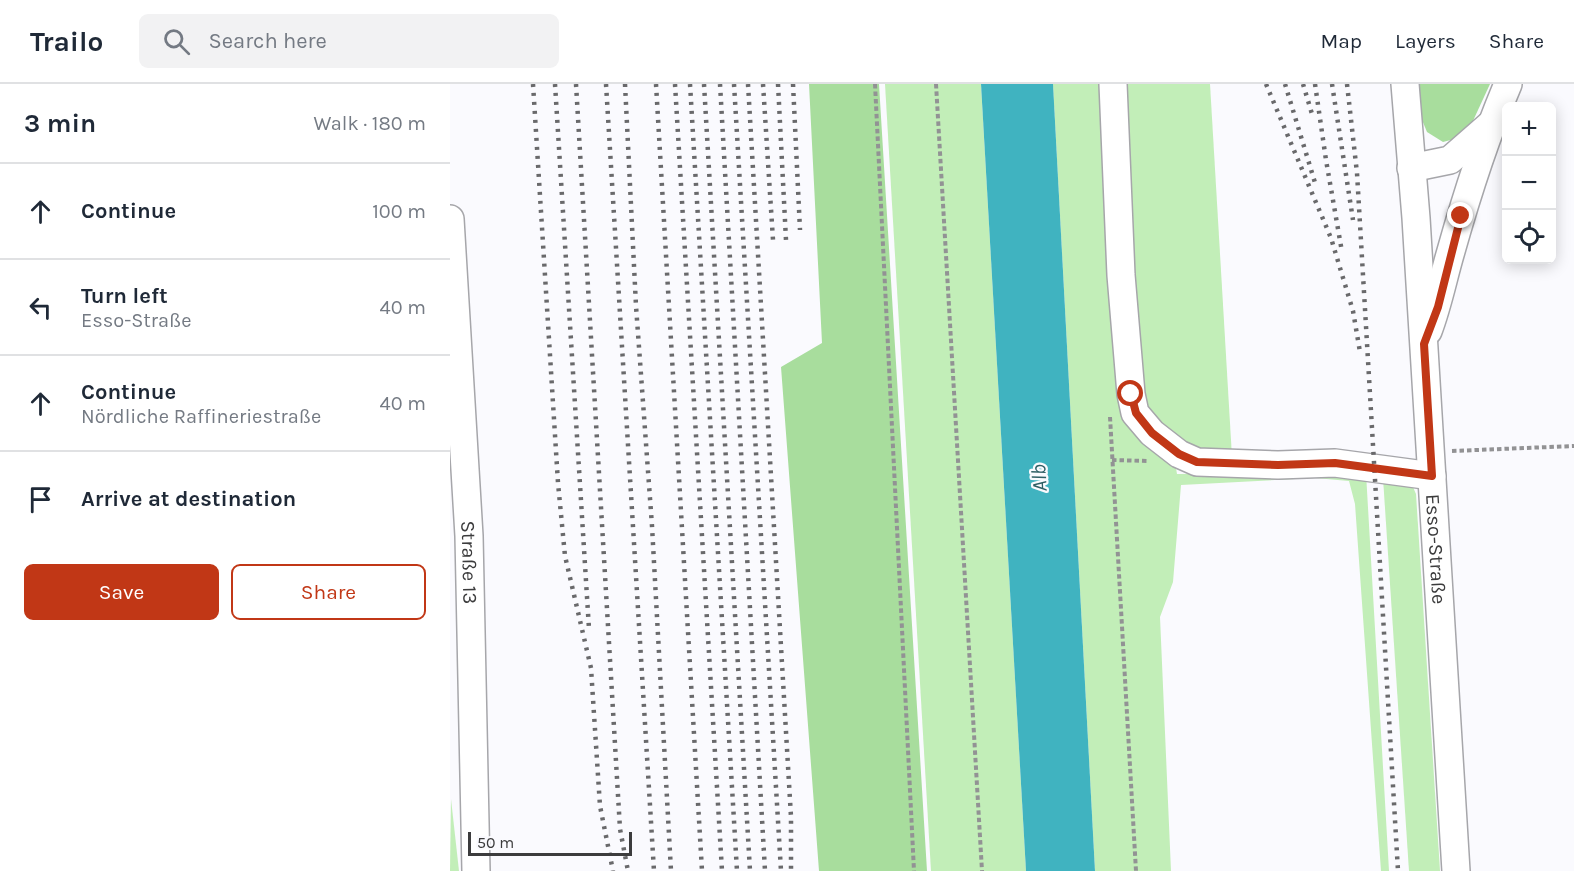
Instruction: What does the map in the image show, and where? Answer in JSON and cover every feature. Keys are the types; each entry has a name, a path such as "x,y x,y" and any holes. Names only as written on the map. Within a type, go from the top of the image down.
{"street":[{"path":"1113,84 1122,286 1131,394 1136,413 1141,420 1152,433 1179,454 1197,462 1278,465 1431,464"},
{"name":"Esso-Straße","path":"1405,84 1416,218 1456,871"},
{"path":"1424,344 1438,307 1468,190 1490,124 1508,84"},
{"path":"1411,168 1450,160 1490,124"},
{"path":"1450,160 1468,190"},
{"path":"1416,218 1425,222 1444,223 1461,216"},
{"name":"Straße 13","path":"450,219 460,536 476,871"}],"path":[{"path":"875,84 914,871"},
{"path":"936,84 982,871"},
{"path":"1431,464 1574,446"},
{"path":"1112,460 1136,871"}],"green space":[{"path":"809,84 879,84 927,871 819,871 781,367 822,343"},
{"path":"885,84 981,84 1026,871 931,871"},
{"path":"1053,84 1105,84 1125,402 1175,462 1177,474 1366,473 1389,871 1381,871 1355,504 1349,481 1315,478 1181,485 1173,582 1160,617 1171,871 1095,871"},
{"path":"1118,84 1210,84 1232,457 1194,450 1142,413"},
{"path":"1416,84 1490,84 1466,136 1443,142 1427,132 1420,115"},
{"path":"1383,478 1413,487 1416,494 1440,871 1409,871"},
{"path":"451,799 459,871 450,871"}],"water":[{"name":"Alb","path":"981,84 1053,84 1095,871 1026,871"}],"railway":[{"path":"533,84 558,483 565,556 591,668 600,806 613,871"},
{"path":"555,84 589,629"},
{"path":"576,84 620,829 628,871"},
{"path":"606,84 654,871"},
{"path":"625,84 636,306 652,526 671,871"},
{"path":"656,84 702,871"},
{"path":"675,84 722,871"},
{"path":"690,84 737,871"},
{"path":"704,84 750,871"},
{"path":"720,84 765,871"},
{"path":"734,84 781,871"},
{"path":"748,84 791,817 791,871"},
{"path":"763,84 773,240"},
{"path":"778,84 786,240"},
{"path":"793,84 800,230"},
{"path":"1266,84 1331,238 1353,311 1360,352"},
{"path":"1285,84 1316,186"},
{"path":"1303,84 1312,114"},
{"path":"1315,84 1342,252"},
{"path":"1332,84 1353,220"},
{"path":"1347,84 1357,173 1398,871"}],"route":[{"path":"1131,394 1136,413 1152,433 1179,454 1197,462 1278,465 1335,463 1432,476 1424,344 1438,307 1461,216"}]}
